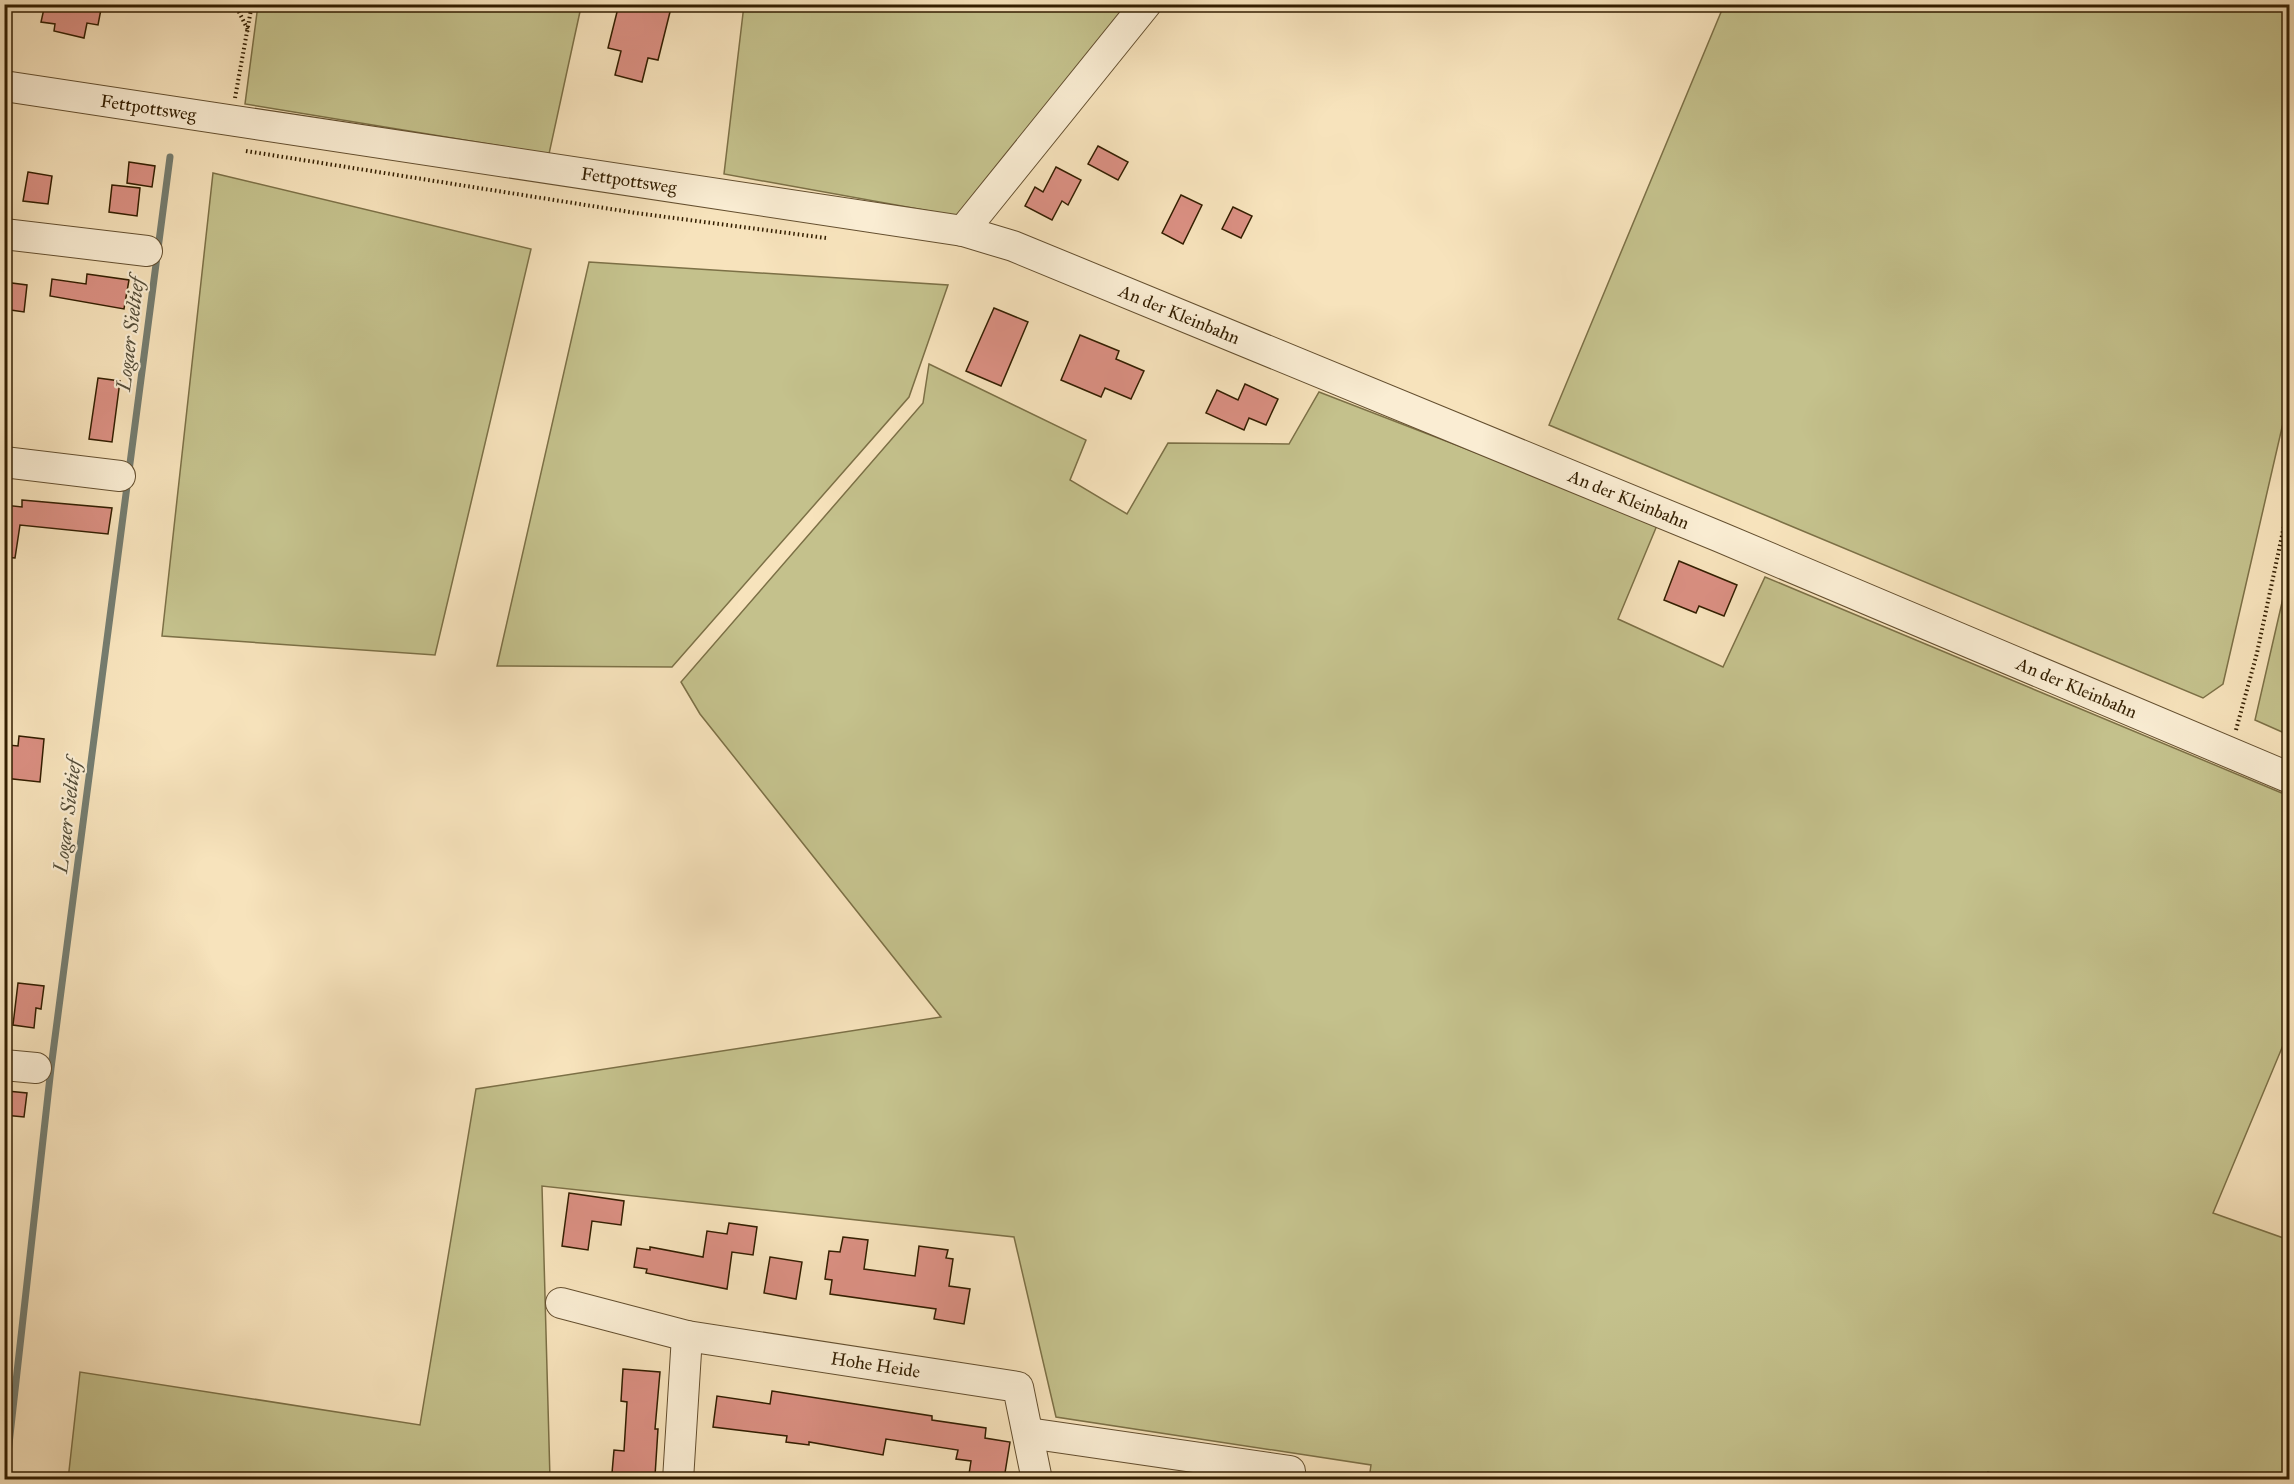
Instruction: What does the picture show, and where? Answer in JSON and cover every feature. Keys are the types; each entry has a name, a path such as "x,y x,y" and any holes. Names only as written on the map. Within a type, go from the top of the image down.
{"street":[{"path":"963,231 1146,4"},
{"name":"Fettpottsweg","path":"4,86 232,135 963,231"},
{"name":"An der Kleinbahn","path":"963,231 1013,246 1165,308 1720,537 2289,778"},
{"path":"4,234 147,251"},
{"path":"4,462 120,476"},
{"path":"4,1065 36,1068"},
{"name":"Hohe Heide","path":"561,1303 687,1336 1018,1387 1037,1479"},
{"path":"678,1479 687,1336"},
{"path":"1028,1433 1290,1471"}],"path":[{"path":"228,4 238,10 249,33"},
{"path":"252,4 232,135 636,213 837,240"},
{"path":"2231,754 2257,653 2289,498"}],"shaded area":[{"path":"577,4 581,7 549,154 245,104 258,5"},
{"path":"744,5 1130,5 957,216 724,174"},
{"path":"1724,5 2289,5 2289,397 2223,684 2203,698 1549,425"},
{"path":"213,173 531,249 435,655 162,636"},
{"path":"589,262 948,285 909,397 672,667 497,666"},
{"path":"929,364 1086,440 1070,480 1127,514 1168,443 1289,444 1319,392 1658,523 1618,619 1723,667 1765,577 2289,796 2289,1031 2213,1213 2289,1240 2289,1479 2011,1480 1988,1472 1988,1480 1369,1479 1371,1465 1056,1417 1014,1237 542,1186 550,1479 68,1480 80,1372 420,1425 476,1089 941,1017 700,714 681,682 923,403"},
{"path":"2286,585 2290,586 2289,735 2255,720"}],"building":[{"path":"45,4 102,4 98,25 87,23 84,38 54,31 55,24 41,22"},
{"path":"619,4 672,4 658,60 648,58 642,82 615,75 621,51 608,48"},
{"path":"1098,146 1128,162 1118,180 1088,164"},
{"path":"129,162 155,166 152,187 127,183"},
{"path":"1056,167 1081,180 1068,205 1062,201 1052,220 1025,206 1035,187 1043,192"},
{"path":"28,172 52,176 48,204 23,201"},
{"path":"112,185 140,188 137,216 109,212"},
{"path":"1181,195 1202,205 1183,244 1162,233"},
{"path":"1233,207 1252,216 1241,238 1222,229"},
{"path":"87,274 129,280 124,309 50,296 52,279 86,284"},
{"path":"4,282 27,285 24,312 4,309"},
{"path":"994,308 1028,322 1001,386 966,371"},
{"path":"1080,335 1119,351 1116,359 1144,371 1131,399 1105,388 1101,397 1061,380"},
{"path":"98,378 120,381 112,442 89,439"},
{"path":"1245,384 1278,399 1266,425 1249,418 1244,430 1206,413 1217,390 1238,400"},
{"path":"22,500 112,508 108,534 20,525 15,558 4,557 4,505 22,507"},
{"path":"1679,561 1737,585 1724,616 1699,606 1696,613 1664,600"},
{"path":"19,736 44,739 40,782 4,778 8,745 18,746"},
{"path":"18,983 44,986 41,1009 36,1008 34,1028 13,1025"},
{"path":"7,1091 27,1093 24,1117 4,1115"},
{"path":"569,1193 624,1201 621,1225 592,1221 588,1250 562,1246"},
{"path":"729,1223 757,1227 753,1255 732,1252 727,1289 646,1273 647,1269 634,1267 637,1248 650,1250 650,1247 703,1257 707,1231 727,1234"},
{"path":"843,1237 868,1240 864,1269 915,1276 919,1246 948,1250 946,1258 953,1259 949,1286 970,1289 964,1324 934,1319 936,1309 830,1294 832,1280 825,1279 829,1251 840,1252"},
{"path":"770,1257 802,1262 796,1299 764,1293"},
{"path":"623,1369 660,1372 655,1429 658,1429 655,1476 612,1473 614,1450 624,1451 627,1402 621,1401"},
{"path":"772,1391 932,1416 932,1420 986,1428 985,1438 1010,1442 1004,1479 969,1474 971,1461 956,1459 958,1450 886,1439 883,1455 809,1442 809,1445 786,1442 787,1436 713,1427 717,1396 770,1404"}],"waterway":[{"name":"Logaer Sieltief","path":"5,1480 51,1068 170,157"}]}
